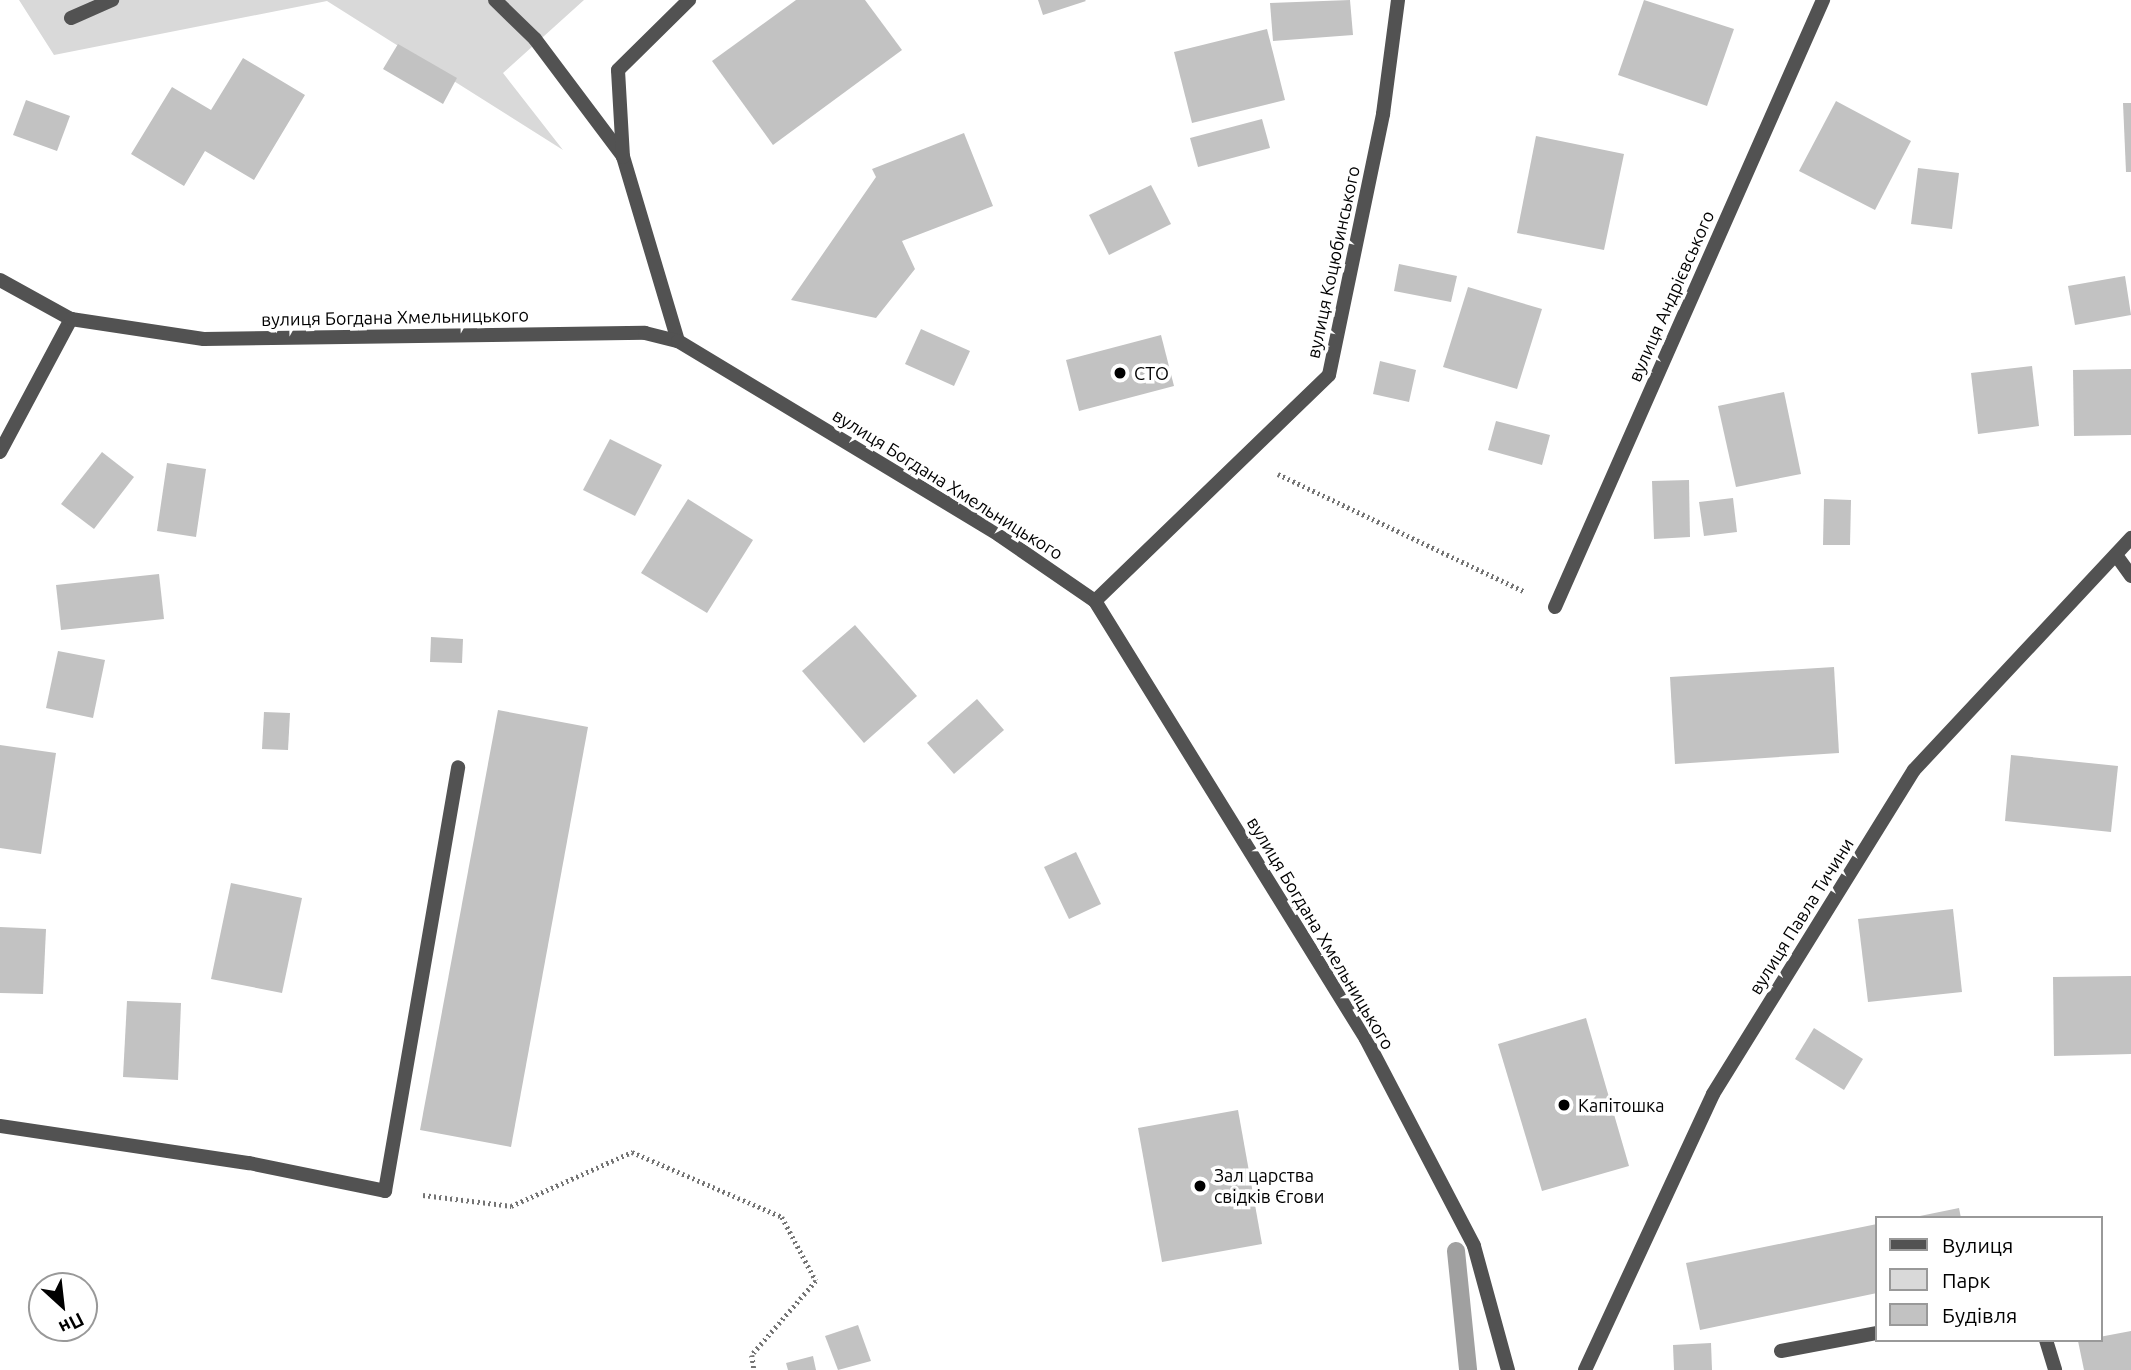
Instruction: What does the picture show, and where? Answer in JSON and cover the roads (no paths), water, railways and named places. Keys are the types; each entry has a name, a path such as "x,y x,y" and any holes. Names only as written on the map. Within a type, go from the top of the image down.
{"street":[{"path":"71,18 112,0"},
{"path":"495,0 535,39 623,157"},
{"path":"678,341 623,157 618,70 690,0"},
{"name":"вулиця Коцюбинського","path":"1095,601 1245,460 1329,375 1383,114 1398,0"},
{"name":"вулиця Андрієвського","path":"1555,607 1823,0"},
{"path":"0,280 71,319 0,453"},
{"name":"вулиця Богдана Хмельницького","path":"71,319 204,339 645,333 678,341 999,535 1095,601 1366,1040 1474,1247 1508,1370"},
{"name":"вулиця Павла Тичини","path":"1585,1370 1713,1094 1914,770 2131,538"},
{"path":"2116,555 2131,576"},
{"path":"0,1126 385,1191 458,767"},
{"path":"1781,1351 1876,1333"},
{"path":"2047,1342 2055,1370"}],"waterway":[{"path":"1456,1251 1468,1370"}],"place":[{"name":"СТО","path":"1120,373"},
{"name":"Капітошка","path":"1564,1105"},
{"name":"Зал царства свідків Єгови","path":"1200,1186"}]}
